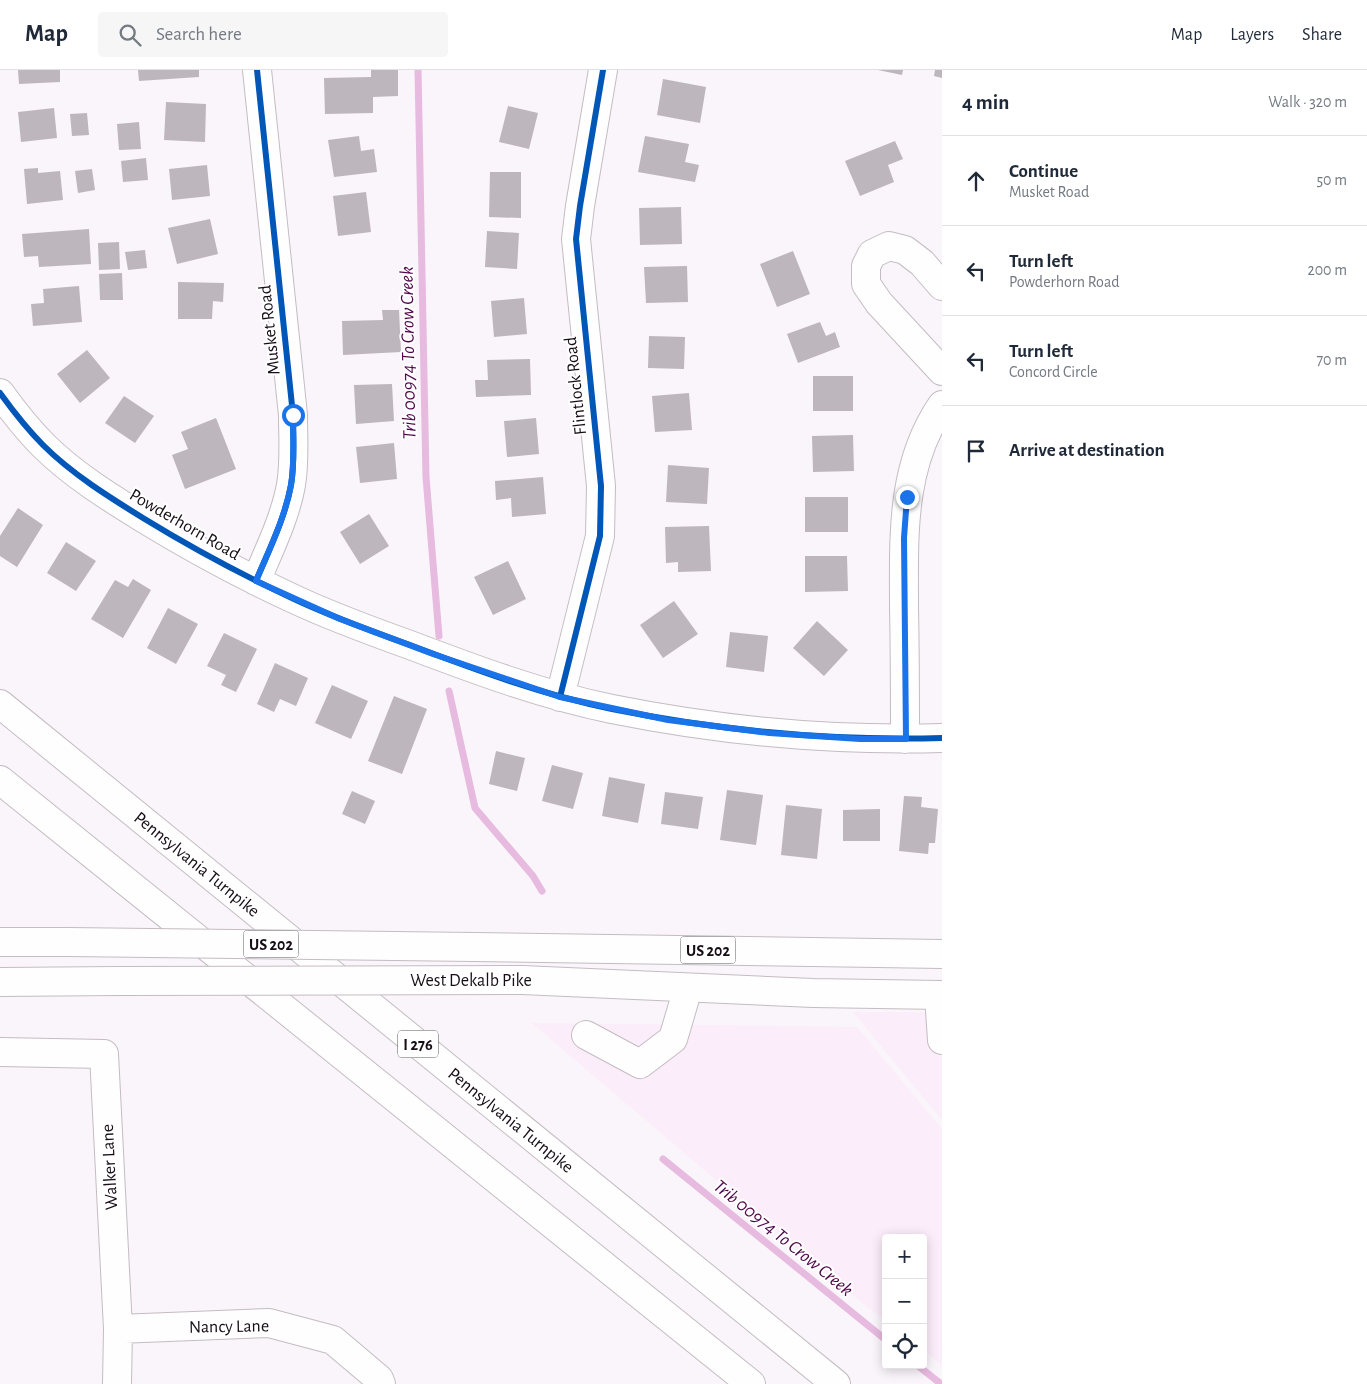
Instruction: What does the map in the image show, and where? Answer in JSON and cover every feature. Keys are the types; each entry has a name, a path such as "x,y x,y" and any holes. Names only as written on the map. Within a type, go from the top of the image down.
{"main road":[{"name":"Musket Road","path":"256,581 284,513 291,485 294,450 293,415 257,70"},
{"name":"Flintlock Road","path":"560,697 595,562 601,520 601,486 576,239 603,70"},
{"path":"942,286 922,263 904,250 889,246 872,254 866,266 866,284 879,303 942,371"},
{"name":"Powderhorn Road","path":"0,393 19,419 44,446 124,507 172,536 256,581 340,619 442,657 560,697 668,720 769,733 860,739 942,738"},
{"path":"906,739 904,538 907,497 913,468 923,439 942,405"},
{"name":"Pennsylvania Turnpike","path":"0,704 836,1384"},
{"path":"4,784 751,1384"},
{"name":"West Dekalb Pike","path":"0,942 942,954"},
{"name":"West Dekalb Pike","path":"0,982 522,980 813,993 941,995"},
{"path":"586,1035 640,1064 672,1038 688,988"},
{"path":"941,995 942,1040"},
{"name":"Walker Lane","path":"0,1052 104,1054 118,1329 117,1384"},
{"name":"Nancy Lane","path":"118,1329 269,1323 333,1340 379,1380 381,1384"}],"shaded area":[{"path":"853,1012 942,1012 942,1120"},
{"path":"532,1023 857,1027 942,1129 942,1365 927,1353 927,1234 882,1234 882,1318 834,1281"}],"building":[{"path":"18,70 60,70 60,82 19,84"},
{"path":"138,70 199,70 199,77 139,81"},
{"path":"371,70 398,70 398,96 373,97 373,113 325,114 324,78 371,77"},
{"path":"878,70 903,70 902,75"},
{"path":"935,70 942,70 942,78 934,76"},
{"path":"663,79 706,87 700,123 657,115"},
{"path":"166,102 206,104 205,142 164,140"},
{"path":"508,106 538,113 529,149 499,142"},
{"path":"54,108 57,138 21,142 18,112"},
{"path":"87,113 89,135 72,136 70,114"},
{"path":"139,122 141,149 119,150 117,124"},
{"path":"359,136 361,151 374,149 377,172 334,177 328,140"},
{"path":"645,136 689,144 685,162 699,165 695,182 638,172"},
{"path":"895,141 903,159 888,165 894,182 860,196 845,161"},
{"path":"146,158 148,180 123,182 121,161"},
{"path":"207,165 210,196 172,200 169,169"},
{"path":"38,168 38,173 60,171 63,200 27,204 24,169"},
{"path":"92,169 95,190 78,193 75,171"},
{"path":"490,172 521,172 521,218 489,217"},
{"path":"366,192 371,232 338,236 333,196"},
{"path":"681,207 682,244 640,245 639,208"},
{"path":"210,219 218,254 177,264 168,228"},
{"path":"89,229 91,264 39,267 38,256 24,257 22,234"},
{"path":"487,231 519,233 517,269 485,267"},
{"path":"119,242 120,269 99,270 98,243"},
{"path":"145,250 147,268 128,270 125,252"},
{"path":"793,251 810,294 777,307 760,264"},
{"path":"687,266 688,302 646,303 644,267"},
{"path":"122,273 123,300 100,300 99,274"},
{"path":"178,282 224,283 223,302 213,301 212,319 178,319"},
{"path":"79,286 82,322 33,326 31,304 44,303 43,289"},
{"path":"524,298 527,334 494,337 491,301"},
{"path":"382,310 399,310 401,352 343,355 342,321 383,320"},
{"path":"820,322 826,336 835,332 840,347 798,363 787,334"},
{"path":"649,336 685,337 684,369 648,368"},
{"path":"87,350 110,378 80,403 57,374"},
{"path":"530,359 531,395 476,397 475,380 488,380 487,360"},
{"path":"813,376 853,376 853,411 813,411"},
{"path":"392,384 394,421 356,424 354,385"},
{"path":"689,393 692,430 655,432 652,396"},
{"path":"124,396 154,416 135,443 105,423"},
{"path":"216,418 236,469 185,489 172,455 188,449 181,432"},
{"path":"536,418 539,454 507,457 504,421"},
{"path":"853,435 854,471 813,472 812,436"},
{"path":"394,443 397,479 360,483 356,447"},
{"path":"668,465 709,468 707,504 666,502"},
{"path":"543,477 546,514 512,517 511,498 496,500 495,481"},
{"path":"805,497 848,497 848,532 805,532"},
{"path":"18,508 43,525 17,567 0,556 0,536"},
{"path":"369,514 389,546 360,564 340,532"},
{"path":"709,526 711,571 678,572 678,562 666,563 665,527"},
{"path":"66,542 96,561 76,591 47,573"},
{"path":"805,556 847,556 848,591 805,592"},
{"path":"508,561 526,599 493,615 474,577"},
{"path":"133,579 151,590 123,638 91,619 115,580 128,587"},
{"path":"674,601 698,634 663,658 640,625"},
{"path":"168,608 198,624 176,664 147,648"},
{"path":"817,621 848,650 824,676 793,648"},
{"path":"730,632 768,636 764,672 726,667"},
{"path":"224,633 257,649 236,692 221,685 226,675 207,666"},
{"path":"275,663 308,678 296,706 280,699 274,712 257,704"},
{"path":"332,685 368,701 351,739 315,723"},
{"path":"394,696 427,709 402,774 368,761"},
{"path":"496,751 525,758 517,791 489,784"},
{"path":"552,765 583,773 573,809 542,801"},
{"path":"609,777 645,784 638,823 602,816"},
{"path":"727,790 763,795 756,845 720,840"},
{"path":"352,791 375,801 365,824 342,814"},
{"path":"665,792 703,797 698,829 661,824"},
{"path":"904,796 922,797 921,807 938,809 935,843 929,843 928,854 899,851"},
{"path":"786,805 822,809 817,859 781,855"},
{"path":"880,809 880,841 843,841 843,810"}],"waterway":[{"name":"Trib 00974 To Crow Creek","path":"418,70 426,477 439,636"},
{"name":"Trib 00974 To Crow Creek","path":"449,691 475,808 533,876 542,891"},
{"name":"Trib 00974 To Crow Creek","path":"663,1159 882,1337"},
{"name":"Trib 00974 To Crow Creek","path":"922,1369 941,1384"}],"cycle path":[{"path":"256,581 285,510 291,485 294,450 293,415 257,70"},
{"path":"560,697 600,536 601,486 576,239 603,70"},
{"path":"0,393 31,433 54,456 104,493 161,529 236,571 308,606 460,664 561,697 653,717 776,733 859,738 942,738"}],"route":[{"path":"293,415 294,450 291,485 284,513 256,581 294,600 340,619 433,654 560,697 668,720 723,728 860,739 906,739 904,538 907,497"}]}
